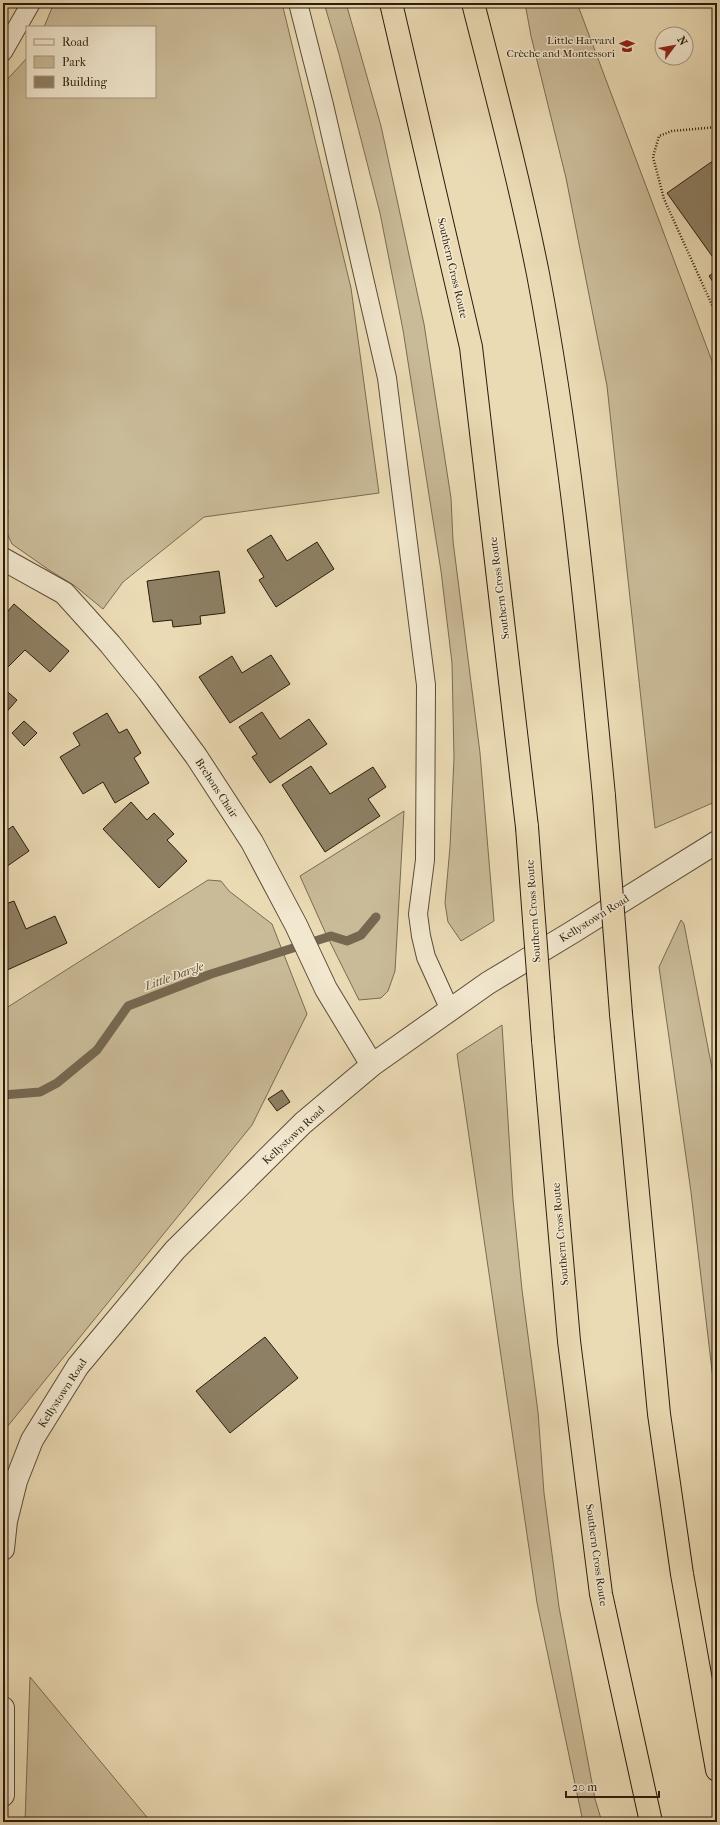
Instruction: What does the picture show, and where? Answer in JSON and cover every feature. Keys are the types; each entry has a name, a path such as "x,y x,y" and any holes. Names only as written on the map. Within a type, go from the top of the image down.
{"highway":[{"name":"Southern Cross Route","path":"391,3 471,347 527,827 542,1040 569,1341 601,1594 651,1822"},
{"path":"473,3 509,144 538,274 562,426 585,596 604,796 621,1014 659,1414 682,1574 717,1770"}],"street":[{"name":"Brehons Chair","path":"3,559 64,593 110,644 143,685 196,756 252,842 296,925 338,1011 372,1065"},
{"name":"Kellystown Road","path":"3,1549 6,1521 16,1481 32,1440 78,1366 175,1250 303,1123 372,1065 488,983 717,842"},
{"path":"3,1708 3,1794"}],"lane":[{"path":"3,52 31,3"},
{"path":"298,3 324,105 386,378 426,685 425,860 418,914 426,957 450,1010"}],"path":[{"path":"717,128 672,131 659,136 653,157 664,199 717,316"}],"green space":[{"path":"54,3 282,3 351,288 379,493 204,517 123,582 103,609 75,586 12,544 6,531 8,511 3,500 3,84 26,59 26,98 156,98 156,26 44,26"},
{"path":"324,3 346,3 381,126 424,324 451,498 453,541 480,753 494,921 461,941 448,922 445,903 450,847 454,758 452,663 441,571 403,330 380,213 339,54"},
{"path":"525,3 577,3 712,361 717,418 717,801 655,828 607,386 566,178 531,36"},
{"path":"404,811 395,971 388,991 381,998 359,1000 326,934 300,876"},
{"path":"208,880 221,881 229,891 272,924 307,1014 252,1125 3,1432 3,1010"},
{"path":"681,920 684,924 717,1094 717,1413 691,1192 659,967"},
{"path":"502,1025 513,1200 522,1290 538,1412 544,1493 559,1607 595,1799 602,1822 583,1822 537,1603 457,1054"},
{"path":"30,1677 151,1822 25,1822"}],"building":[{"path":"717,158 717,263 667,193"},
{"path":"717,270 717,288 709,276"},
{"path":"271,535 287,561 317,542 334,569 276,607 259,580 264,577 247,550"},
{"path":"219,571 225,613 200,616 201,624 173,627 172,620 153,622 147,581"},
{"path":"14,604 69,651 50,672 25,650 3,672 3,617"},
{"path":"271,655 290,684 230,723 199,677 232,656 242,673"},
{"path":"3,688 17,700 3,716"},
{"path":"262,712 280,739 309,719 327,744 270,783 252,757 257,754 239,727"},
{"path":"107,713 119,733 127,729 141,753 134,758 149,783 115,803 103,782 83,794 60,757 80,745 73,733"},
{"path":"24,721 37,733 24,746 12,733"},
{"path":"311,766 330,794 373,767 386,787 368,799 380,816 325,852 282,785"},
{"path":"131,802 147,820 154,813 174,834 167,840 187,861 159,888 103,829"},
{"path":"13,826 29,851 3,869 3,833"},
{"path":"14,901 26,929 55,916 67,943 5,971 3,967 3,905"},
{"path":"282,1090 290,1102 277,1111 268,1099"},
{"path":"265,1337 298,1378 230,1433 196,1391"}],"waterway":[{"name":"Little Dargle","path":"3,1095 40,1092 57,1083 97,1050 128,1006 211,974 331,936 347,941 361,935 376,917"}],"place":[{"name":"Little Harvard Crèche and Montessori","path":"627,46"}]}
